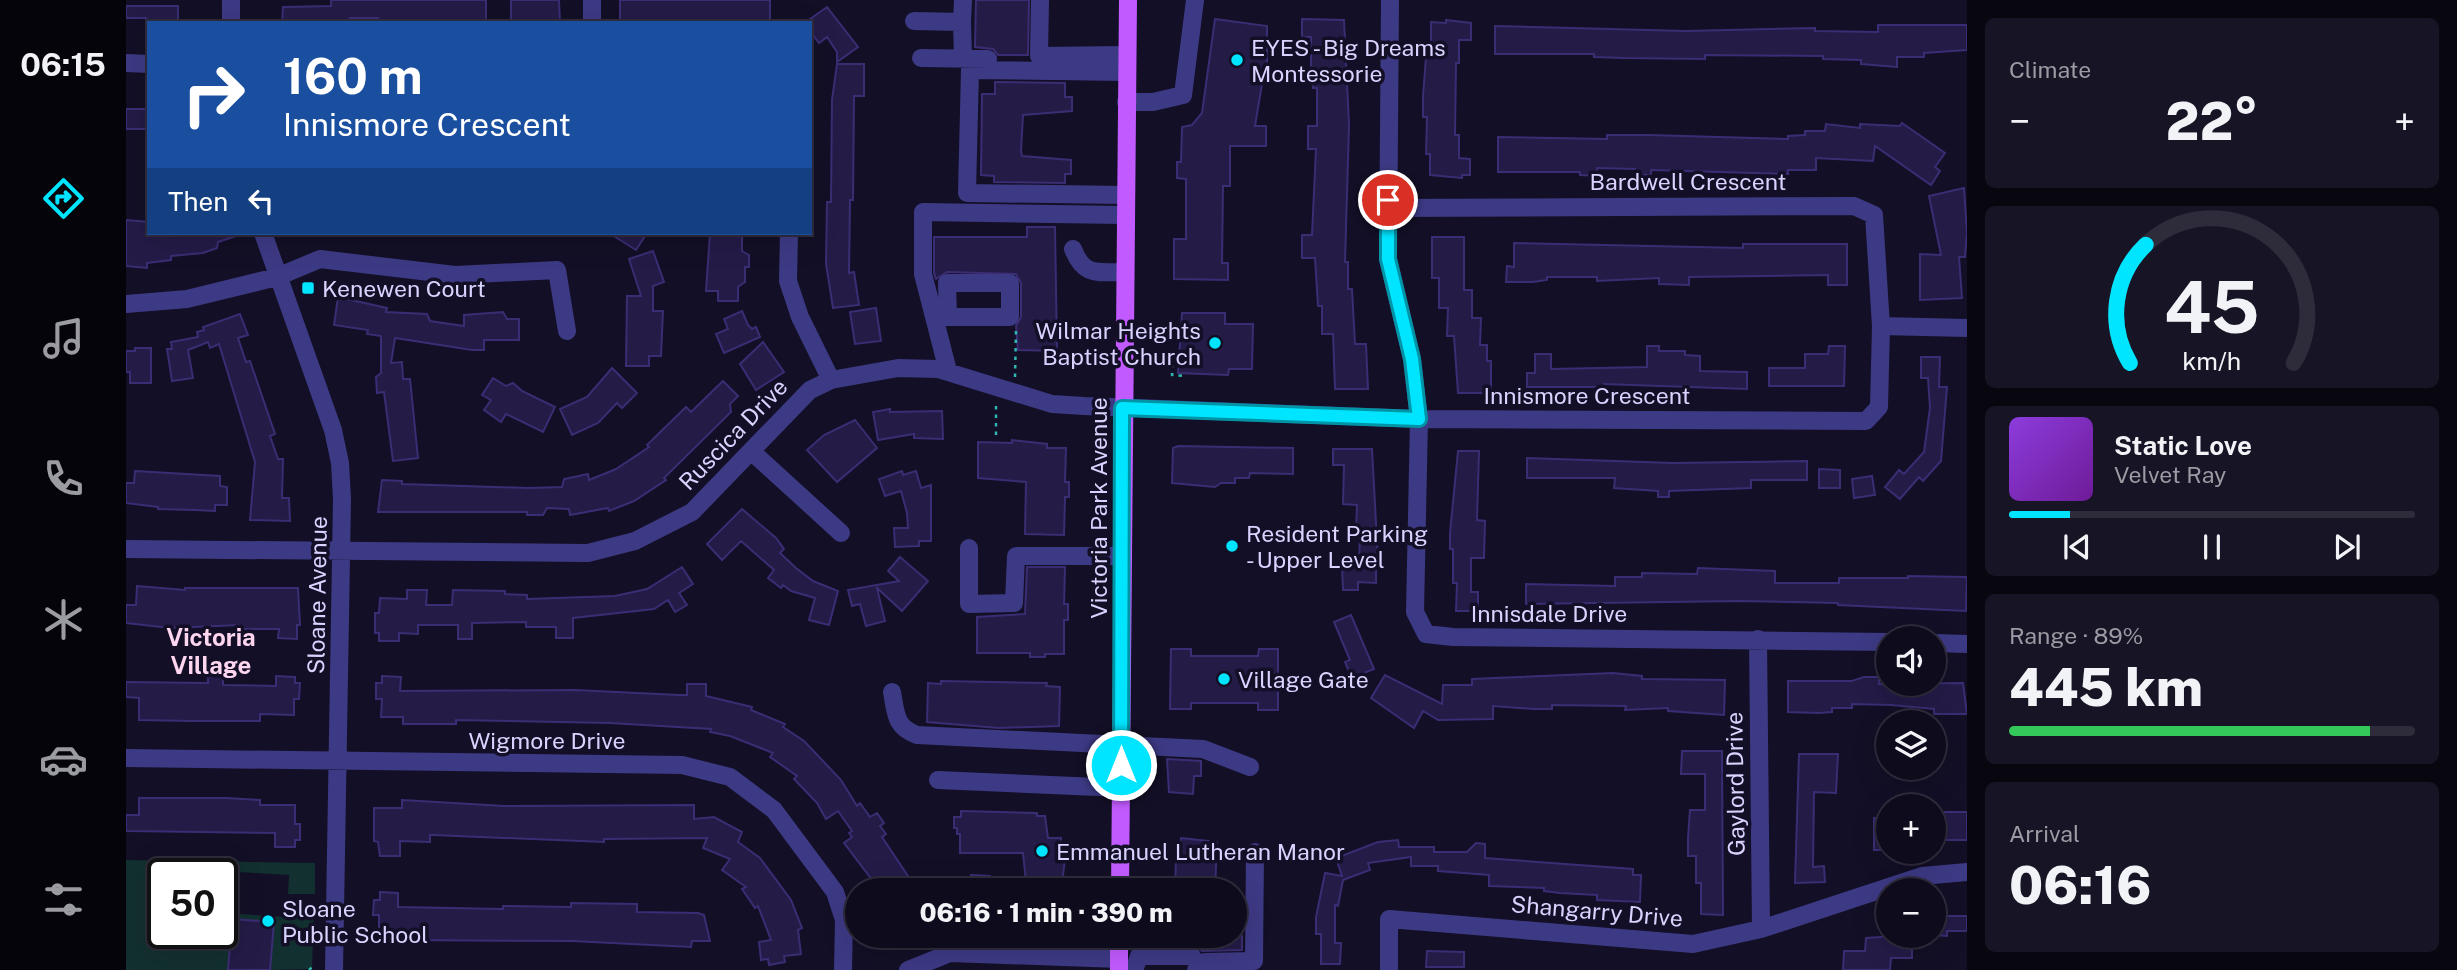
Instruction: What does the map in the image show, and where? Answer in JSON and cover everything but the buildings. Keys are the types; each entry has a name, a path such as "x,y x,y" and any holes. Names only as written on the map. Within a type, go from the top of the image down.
{"main road":[{"name":"Victoria Park Avenue","path":"1120,878 1122,408 1128,0"},
{"path":"1122,948 1126,967"}],"street":[{"path":"231,0 231,21"},
{"path":"592,0 592,21"},
{"path":"963,0 963,59"},
{"path":"1039,56 1040,0"},
{"path":"1126,102 1153,102 1183,95 1195,0"},
{"path":"1390,0 1388,259 1412,359 1419,419"},
{"path":"914,21 962,22"},
{"path":"921,58 1029,60 1039,56 1126,63"},
{"path":"126,63 147,64"},
{"path":"1125,195 967,192 970,70 1126,63"},
{"name":"Bardwell Crescent","path":"1388,208 1854,206 1874,215 1881,327"},
{"path":"948,371 925,283 923,212 1124,215"},
{"path":"1085,215 1077,227 1073,246 1079,264 1087,270 1124,272"},
{"name":"Sloane Avenue","path":"264,235 338,452 342,551 334,970"},
{"path":"789,235 788,281 800,317 831,380"},
{"path":"126,304 187,299 277,277 320,259 455,275 556,270 567,331"},
{"path":"925,283 947,283 1010,283 1010,317 948,317 947,283"},
{"path":"1881,327 1967,328"},
{"name":"Innismore Crescent","path":"1122,408 1419,419 1866,421 1879,407 1881,327"},
{"name":"Ruscica Drive","path":"126,549 588,553 635,541 692,512 810,390 831,380 898,368 948,371 1052,404 1122,408"},
{"name":"Innisdale Drive","path":"1419,419 1415,612 1426,634 1453,637 1876,642"},
{"path":"751,451 841,533"},
{"path":"969,548 969,604 1014,604 1016,556 1122,556"},
{"name":"Gaylord Drive","path":"1758,639 1761,929"},
{"path":"1946,643 1967,644"},
{"path":"892,692 897,722 917,736 1121,743 1203,749 1250,767"},
{"name":"Wigmore Drive","path":"126,758 339,763 682,765 730,776 774,810 835,891 844,920 843,970"},
{"path":"938,780 1121,788"},
{"path":"908,970 950,953 1022,962 1126,967 1137,957 1150,955 1194,963 1254,961 1255,852"},
{"name":"Shangarry Drive","path":"1389,970 1389,919 1693,944 1761,929 1922,876 1967,872"},
{"path":"1150,955 1152,948"}],"path":[{"path":"1010,317 1016,322 1014,392"},
{"path":"1151,355 1174,355 1172,375 1186,376"},
{"path":"996,386 996,435"}],"green space":[{"path":"126,860 147,860 147,949 230,949 228,970 126,970"},
{"path":"238,862 315,863 315,894 288,894 289,875 238,872"},
{"path":"288,908 314,909 312,969 270,970 274,922 238,919 238,914 287,917"}],"place":[{"name":"EYES - Big Dreams Montessorie","path":"1237,60"},
{"name":"Kenewen Court","path":"308,288"},
{"name":"Wilmar Heights Baptist Church","path":"1215,343"},
{"name":"Resident Parking - Upper Level","path":"1232,546"},
{"name":"Village Gate","path":"1224,679"},
{"name":"Emmanuel Lutheran Manor","path":"1042,851"},
{"name":"Sloane Public School","path":"268,921"}],"district":[{"name":"Victoria Village","path":"211,651"}],"route":[{"path":"1121,765 1122,408 1419,419 1412,359 1388,259 1388,200"}]}
